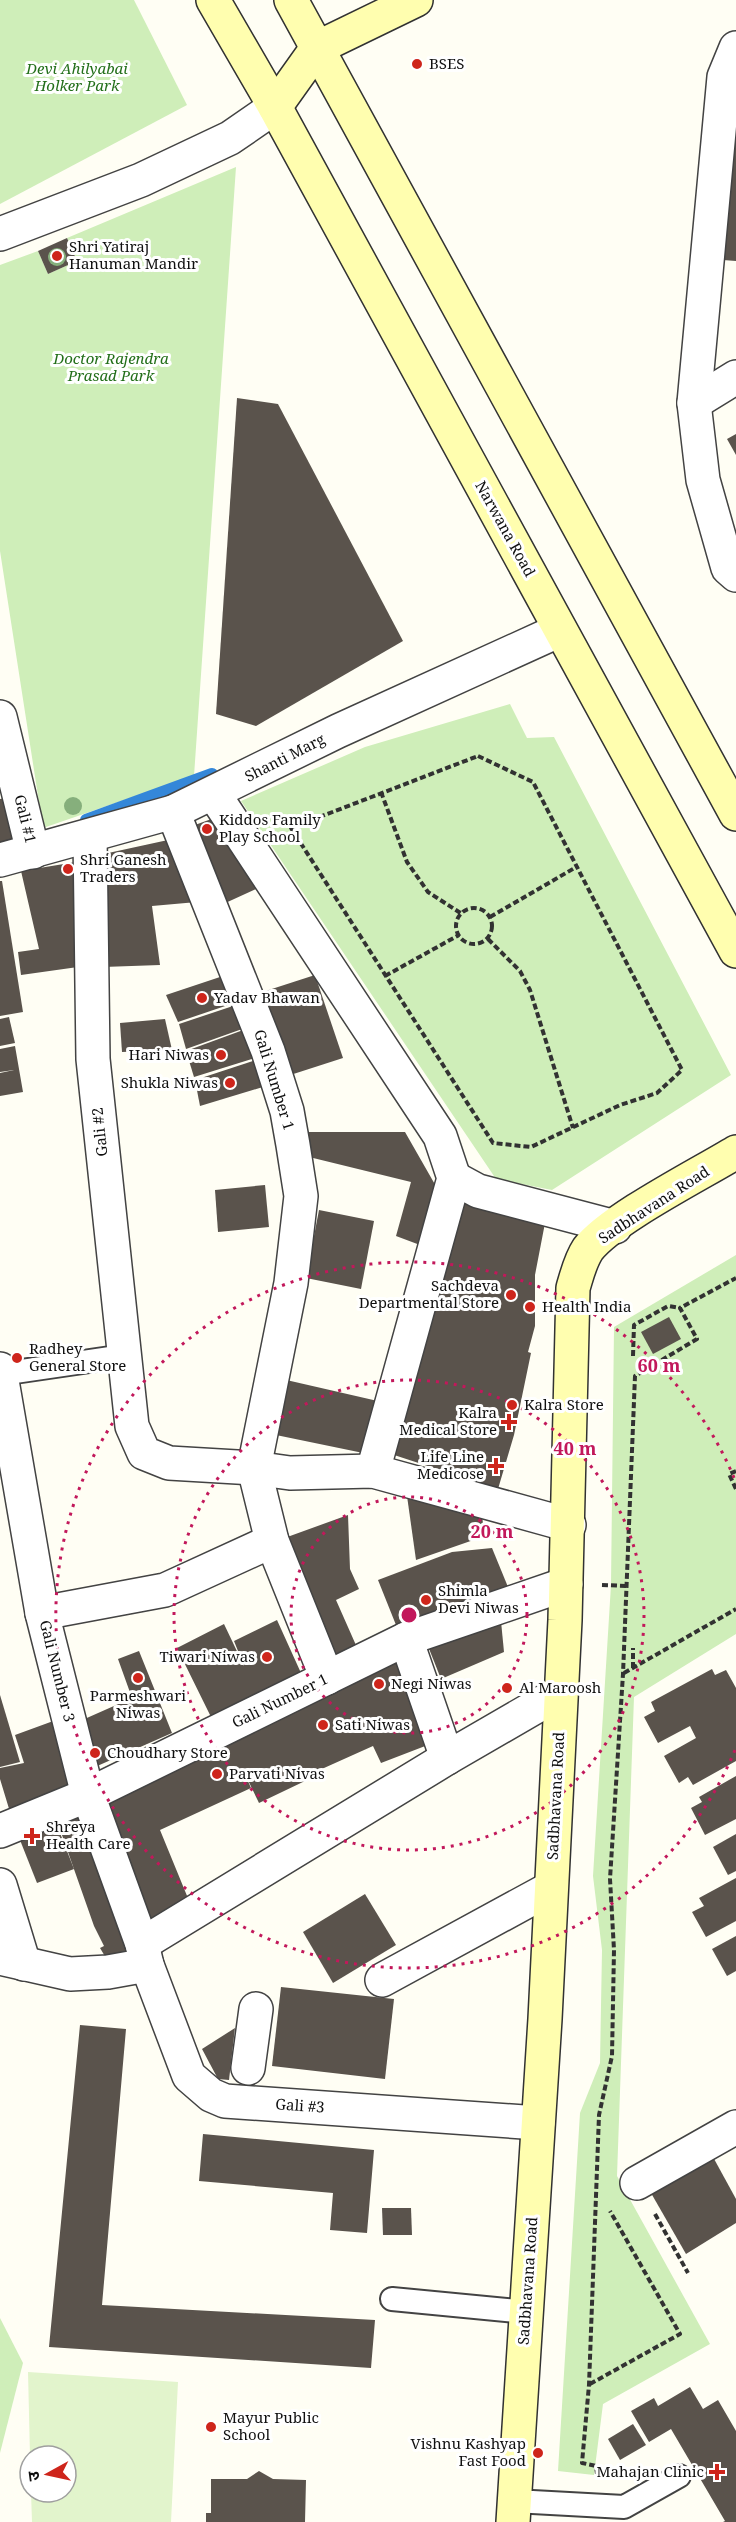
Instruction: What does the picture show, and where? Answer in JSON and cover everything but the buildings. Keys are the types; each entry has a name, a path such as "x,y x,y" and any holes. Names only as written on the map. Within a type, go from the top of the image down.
{"main road":[{"name":"Narwana Road","path":"213,0 275,107 736,951"},
{"path":"291,0 736,814"},
{"path":"275,107 317,48 416,0"},
{"name":"Sadbhavana Road","path":"514,2512 561,1692 569,1525 573,1288 588,1250 615,1227 736,1152"}],"street":[{"path":"736,48 724,77 694,403 703,480 728,568 736,575"},
{"path":"0,234 141,180 230,138 275,107"},
{"path":"694,403 736,376"},
{"name":"Shanti Marg","path":"0,860 90,837 173,812 214,794 338,731 560,630"},
{"name":"Gali #1","path":"0,717 33,852"},
{"path":"214,794 440,1136 454,1178 373,1471"},
{"name":"Gali Number 1","path":"173,812 268,1051 287,1111 301,1196 291,1283 254,1468"},
{"name":"Gali #2","path":"90,837 93,1059 132,1426 144,1453 169,1463 254,1468 290,1473 373,1471 569,1525"},
{"path":"454,1178 478,1191 615,1227"},
{"name":"Gali Number 3","path":"1,1372 12,1495 88,1795 144,1954"},
{"path":"254,1468 272,1541 327,1678"},
{"path":"42,1613 165,1590 272,1541"},
{"name":"Gali Number 1","path":"0,1831 88,1795 406,1639 566,1584"},
{"path":"406,1639 447,1758"},
{"path":"0,1885 12,1961 70,1974 108,1972 144,1954 447,1758 561,1692"},
{"path":"382,1980 551,1888"},
{"name":"Gali #3","path":"144,1954 189,2076 199,2086 218,2098 237,2102 538,2123"},
{"path":"248,2068 256,2009"},
{"path":"637,2183 736,2127"}],"lane":[{"path":"1,1372 124,1356"},
{"path":"392,2299 526,2312"},
{"path":"514,2512 599,2506 624,2507 679,2476"}],"path":[{"path":"478,756 533,782 682,1070 657,1093 620,1105 531,1147 493,1143 291,828 381,792 478,756"},
{"path":"381,792 407,862 428,892 462,914"},
{"path":"490,917 578,866"},
{"path":"470,909 478,909 490,917 492,929 488,939 481,943 471,944 459,934 457,923 462,914 470,909"},
{"path":"386,976 459,934"},
{"path":"488,939 520,971 530,990 573,1128"},
{"path":"633,1356 634,1325 668,1306 680,1308 736,1278"},
{"path":"599,2506 596,2466 582,2463 590,2385 599,2115 612,2056 614,1950 610,1880 623,1674 634,1376 697,1340 680,1308"},
{"path":"736,1470 729,1474 736,1489"},
{"path":"623,1674 736,1609"},
{"path":"633,1648 633,1668"},
{"path":"590,2385 680,2334 596,2184"}],"green space":[{"name":"Devi Ahilyabai Holker Park","path":"0,0 134,0 187,105 0,204"},
{"name":"Doctor Rajendra Prasad Park","path":"236,167 194,776 43,828 0,551 0,265 38,251 48,274 77,261 67,238"},
{"path":"510,704 527,738 554,737 731,1075 552,1190 496,1179 241,801 365,747"},
{"path":"736,1255 736,1634 634,1697 617,2176 710,2344 603,2404 594,2475 558,2471 580,2113 600,2063 602,1950 593,1876 611,1585 614,1327"},
{"path":"0,2318 23,2363 0,2453"},
{"path":"28,2372 178,2382 171,2522 32,2522 31,2504 78,2504 78,2444 30,2444"}],"waterway":[{"path":"86,820 212,774"}],"place":[{"name":"BSES","path":"417,64"},
{"name":"Shri Yatiraj Hanuman Mandir","path":"57,256"},
{"name":"Kiddos Family Play School","path":"207,829"},
{"name":"Shri Ganesh Traders","path":"68,869"},
{"name":"Yadav Bhawan","path":"202,998"},
{"name":"Hari Niwas","path":"221,1055"},
{"name":"Shukla Niwas","path":"230,1083"},
{"name":"Sachdeva Departmental Store","path":"511,1295"},
{"name":"Health India","path":"530,1307"},
{"name":"Radhey General Store","path":"17,1358"},
{"name":"Kalra Store","path":"512,1405"},
{"name":"Kalra Medical Store","path":"509,1422"},
{"name":"Life Line Medicose","path":"496,1466"},
{"name":"Shimla Devi Niwas","path":"426,1600"},
{"name":"Tiwari Niwas","path":"267,1657"},
{"name":"Parmeshwari Niwas","path":"138,1678"},
{"name":"Negi Niwas","path":"379,1684"},
{"name":"Al Maroosh","path":"507,1688"},
{"name":"Sati Niwas","path":"323,1725"},
{"name":"Choudhary Store","path":"95,1753"},
{"name":"Parvati Nivas","path":"217,1774"},
{"name":"Shreya Health Care","path":"32,1836"},
{"name":"Mayur Public School","path":"211,2427"},
{"name":"Vishnu Kashyap Fast Food","path":"538,2453"},
{"name":"Mahajan Clinic","path":"717,2472"}]}
